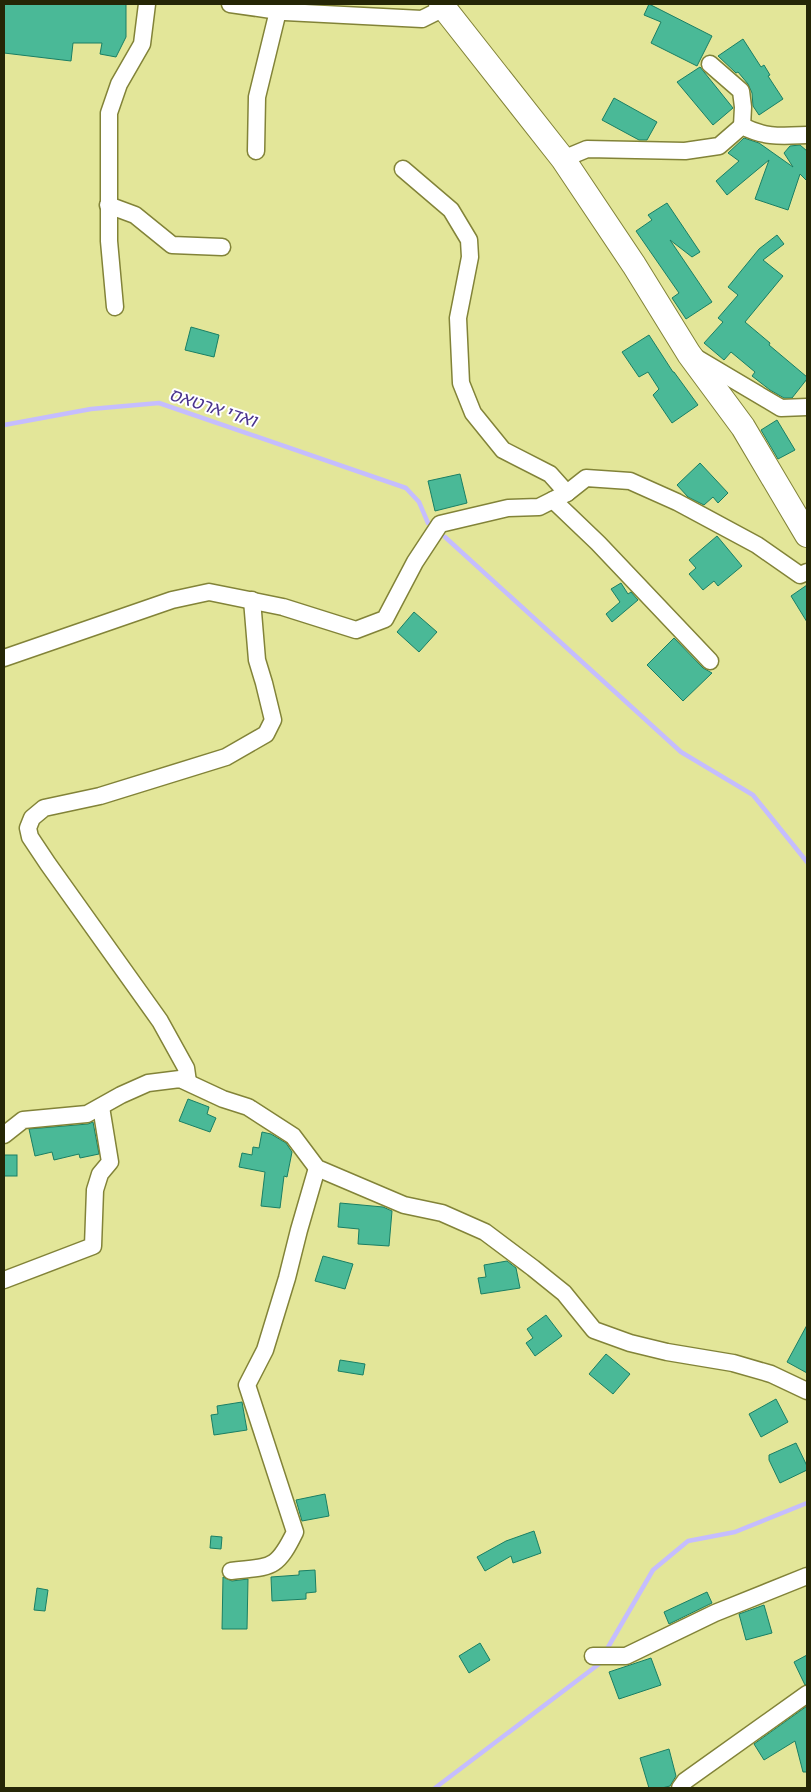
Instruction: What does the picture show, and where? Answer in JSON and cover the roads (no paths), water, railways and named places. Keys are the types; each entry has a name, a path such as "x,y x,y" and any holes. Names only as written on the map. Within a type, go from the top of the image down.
{"street":[{"path":"115,307 109,241 109,113 119,84 142,44 147,4"},
{"path":"230,4 278,10 422,18 442,6 563,159 634,265 689,354 743,427 807,535"},
{"path":"256,151 257,97 278,10"},
{"path":"710,64 741,91 742,126"},
{"path":"563,159 587,149 685,151 719,146 742,126"},
{"path":"742,126 759,134 782,136 807,135"},
{"path":"404,169 451,210 468,240 470,257 458,318 462,383 473,413 503,450 550,474 560,496 598,543 710,661"},
{"path":"108,205 135,215 172,245 222,247"},
{"path":"689,354 781,408 807,407"},
{"path":"4,658 172,600 209,592 283,607 356,630 385,619 415,562 440,524 508,508 539,507 560,496 586,478 630,480 677,502 758,545 800,575 807,572"},
{"path":"188,1082 186,1068 160,1021 48,864 30,837 28,828 32,818 44,808 100,796 226,757 266,734 273,720 257,660 252,600"},
{"path":"4,1134 23,1120 87,1114 148,1083 180,1079 223,1099 248,1107 293,1136 317,1168 404,1205 442,1213 485,1232 564,1293 594,1330 667,1352 733,1363 771,1374 807,1391"},
{"path":"4,1280 93,1246 95,1190 100,1174 110,1162 101,1106"},
{"path":"231,1571 268,1566 275,1563 285,1552 295,1532 247,1385 265,1350 288,1278 298,1230 317,1168"},
{"path":"593,1656 626,1656 715,1612 807,1576"},
{"path":"680,1788 684,1781 807,1694"}],"waterway":[{"name":"ואדי ארטאס","path":"4,425 91,409 159,403 406,488 419,502 428,523"},
{"path":"445,537 681,752 753,795 807,862"},
{"path":"607,1649 653,1570 688,1541 735,1532 807,1503"},
{"path":"435,1788 599,1664"}]}
